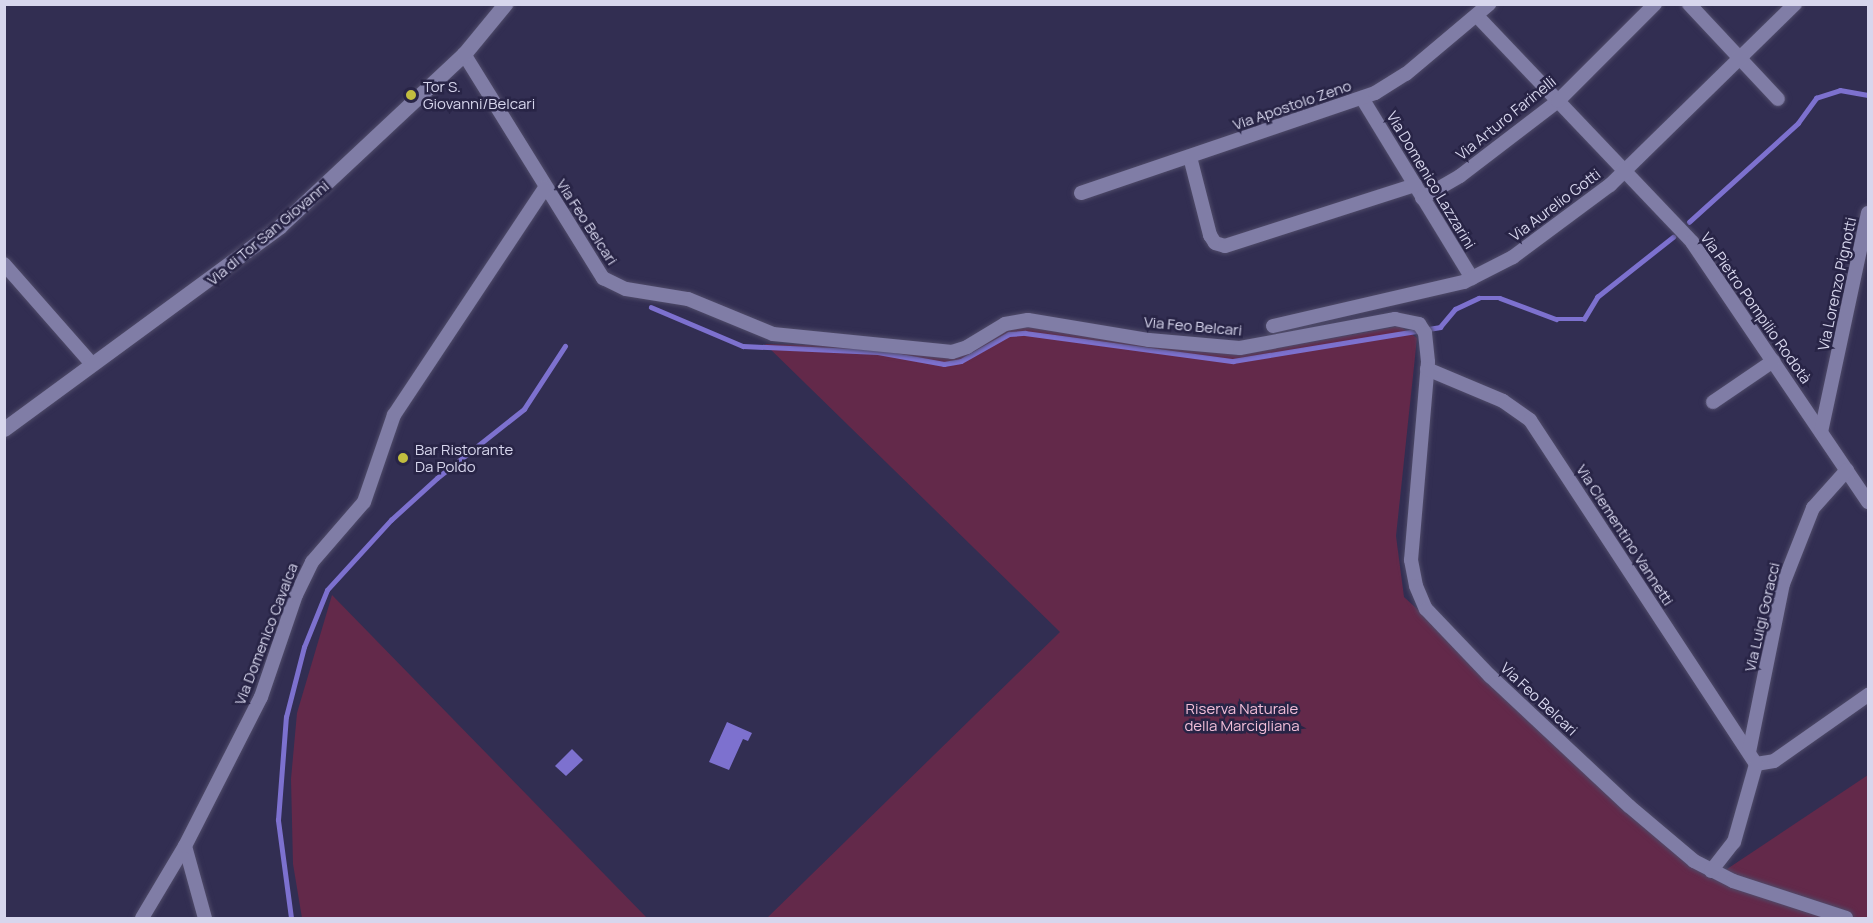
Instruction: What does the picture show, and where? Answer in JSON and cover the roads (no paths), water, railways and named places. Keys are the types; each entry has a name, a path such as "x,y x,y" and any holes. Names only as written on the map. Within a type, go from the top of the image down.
{"street":[{"name":"Via di Tor San Giovanni","path":"4,429 92,364 205,286 280,226 464,54 505,4"},
{"name":"Via Apostolo Zeno","path":"1081,193 1362,98 1406,74 1489,4"},
{"name":"Via Arturo Farinelli","path":"1190,157 1210,235 1215,243 1225,246 1418,192 1460,176 1558,101 1655,4"},
{"path":"1689,4 1778,99"},
{"name":"Via Aurelio Gotti","path":"1273,326 1386,303 1472,279 1552,232 1624,172 1795,4"},
{"name":"Via Pietro Pompilio Rodotà","path":"1477,16 1692,242 1869,502"},
{"name":"Via Feo Belcari","path":"464,54 598,273 610,283 687,299 774,334 798,340 870,341 952,352 967,347 1005,324 1028,320 1149,340 1240,348 1391,320 1410,320 1422,327 1427,369 1411,546 1416,586 1426,609 1490,676 1629,806 1711,871 1846,918"},
{"name":"Via Domenico Lazzarini","path":"1362,98 1472,279"},
{"name":"Via Domenico Cavalca","path":"142,918 185,846 261,698 296,595 312,562 364,502 394,415 545,188"},
{"name":"Via Lorenzo Pignotti","path":"1821,432 1869,213"},
{"path":"4,264 92,364"},
{"path":"1386,303 1391,320"},
{"path":"1713,402 1773,361"},
{"name":"Via Clementino Vannetti","path":"1427,369 1508,404 1530,420 1753,758"},
{"name":"Via Luigi Goracci","path":"1711,871 1734,842 1753,758 1783,584 1813,508 1847,470"},
{"path":"1753,758 1774,761 1869,695"},
{"path":"185,846 205,918"}],"waterway":[{"path":"1689,222 1798,123 1816,98 1840,90 1868,95"},
{"path":"651,307 743,346 878,352 944,364 961,361 1009,334 1025,333 1233,361 1440,327 1455,309 1479,298 1500,298 1556,319 1584,319 1597,297 1673,237"},
{"path":"291,918 278,820 286,717 304,647 327,590 391,520 437,478 524,409 565,346"}],"place":[{"name":"Tor S. Giovanni/Belcari","path":"411,95"},
{"name":"Bar Ristorante Da Poldo","path":"403,458"}],"park label":[{"name":"Riserva Naturale della Marcigliana","path":"1242,716"}]}
